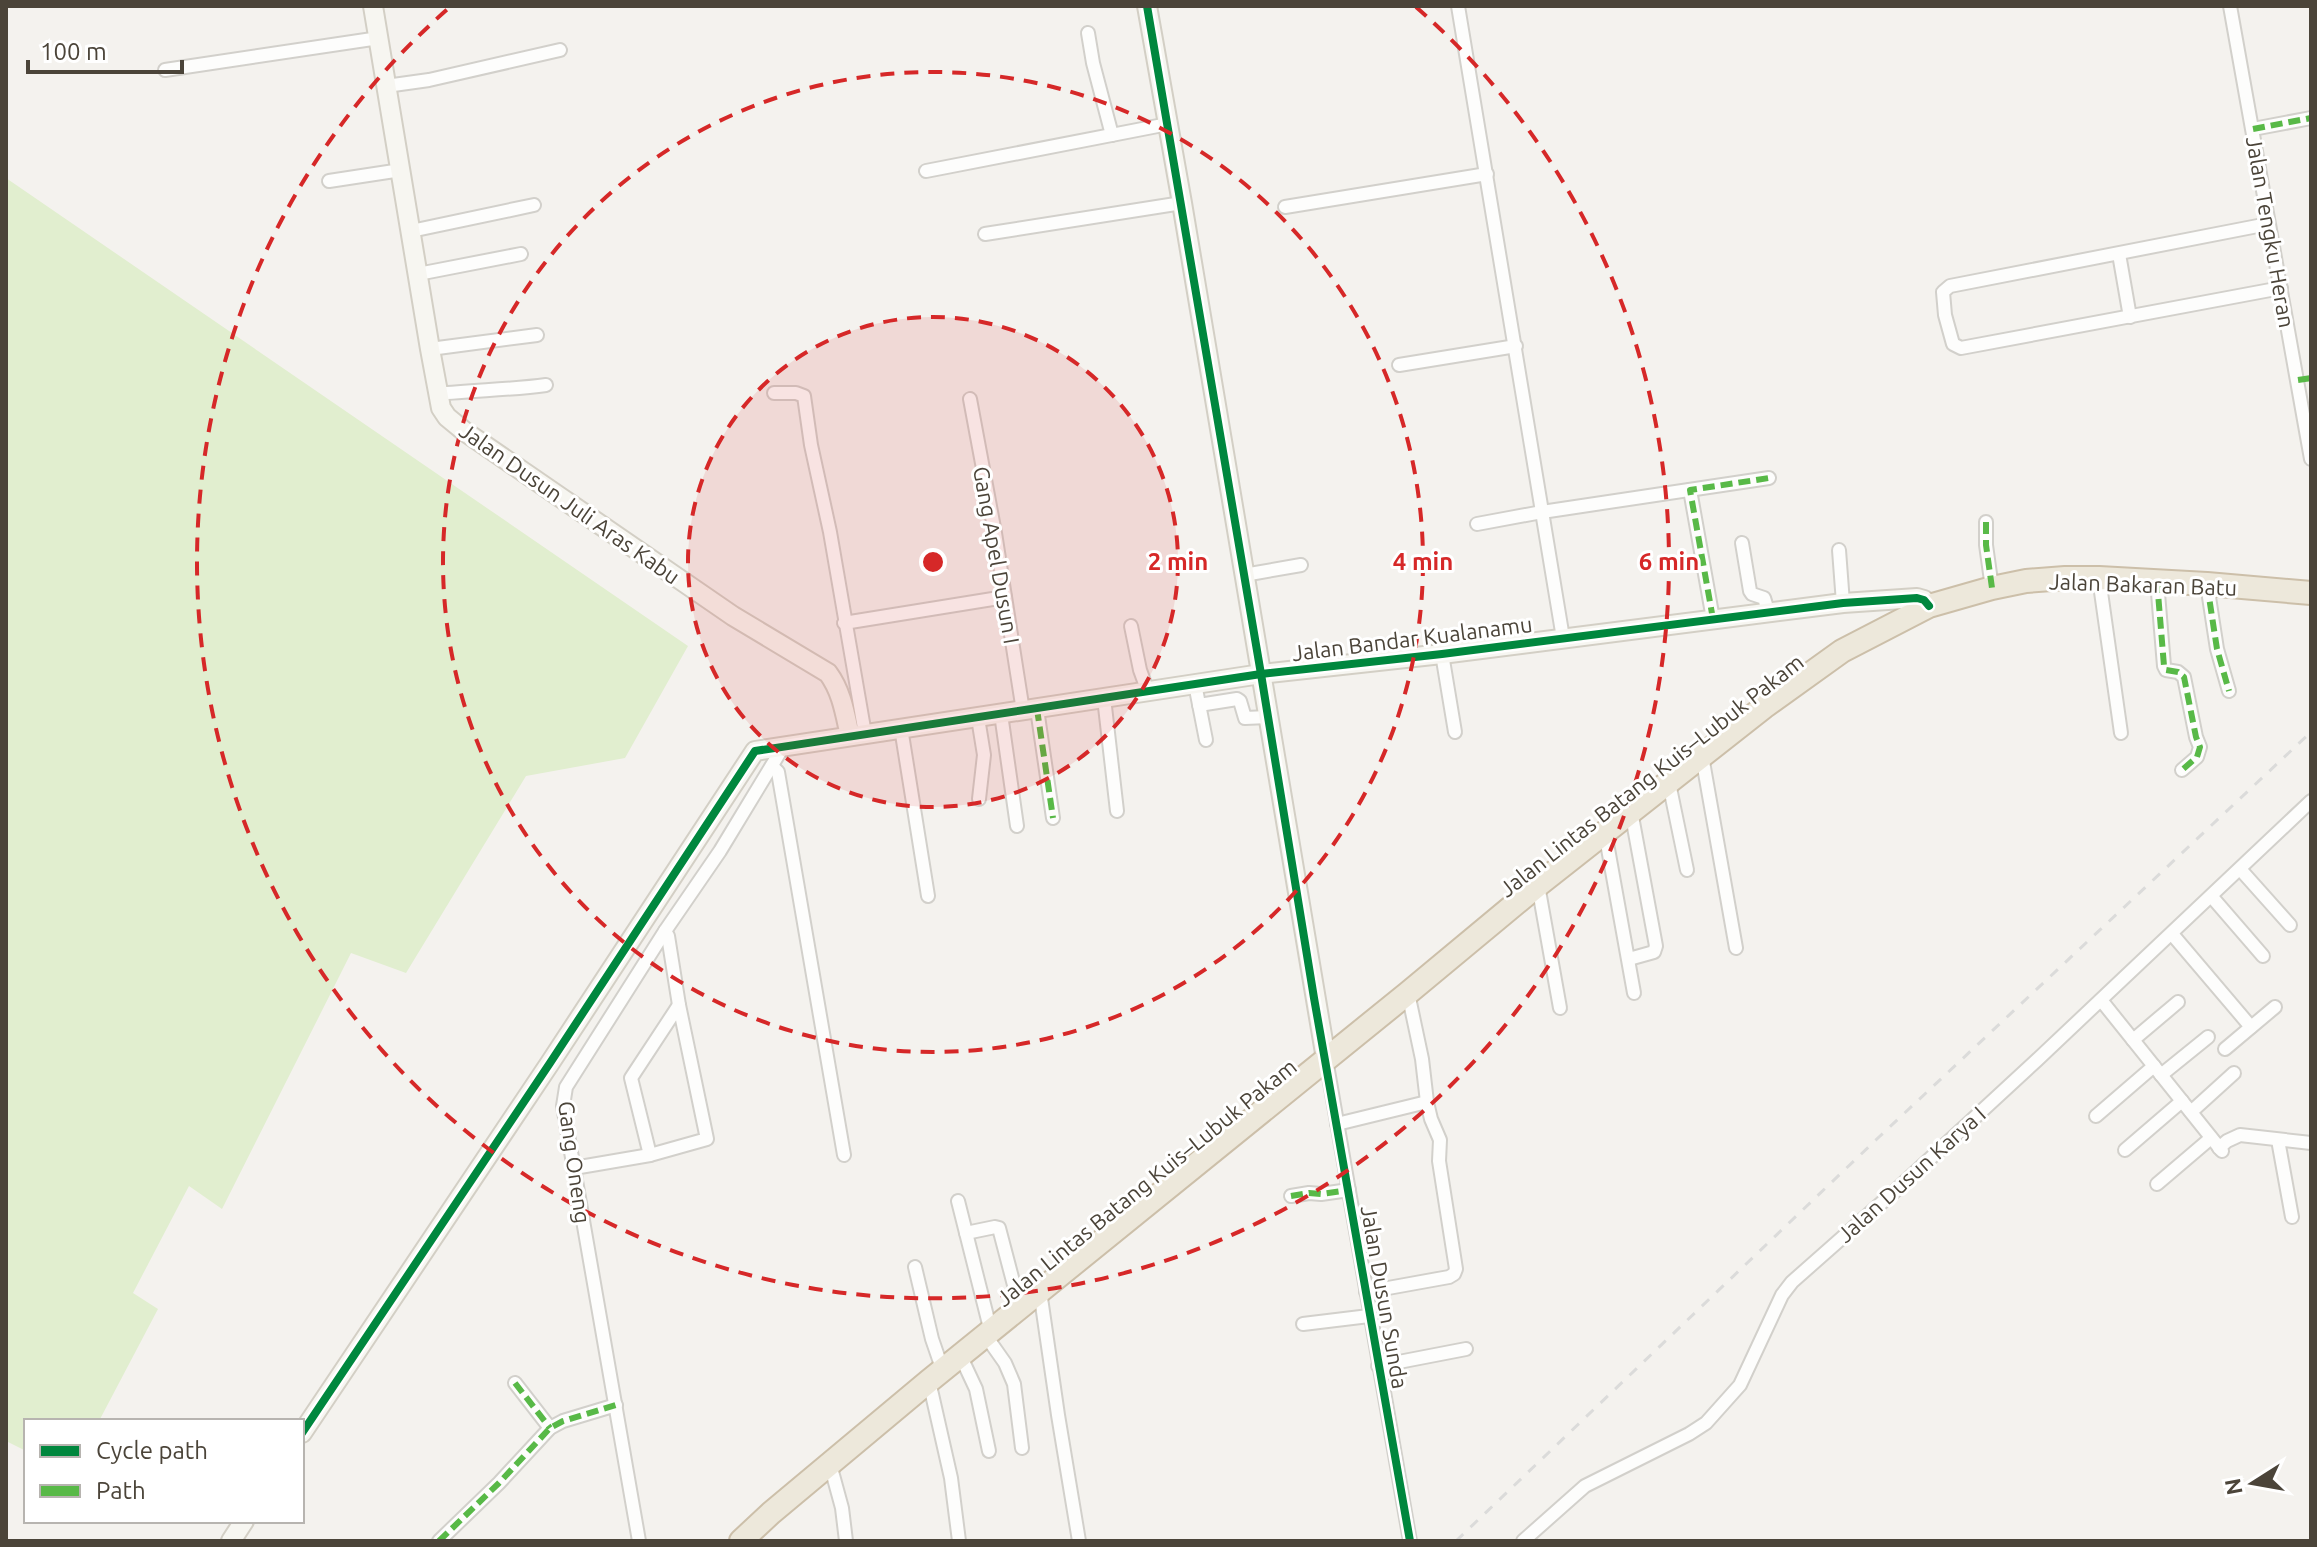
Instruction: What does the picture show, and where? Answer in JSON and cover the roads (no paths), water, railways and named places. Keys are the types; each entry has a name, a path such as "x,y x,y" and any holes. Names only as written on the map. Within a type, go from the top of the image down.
{"highway":[{"name":"Jalan Bakaran Batu","path":"1929,606 1992,588 2065,578 2207,584 2311,593"},
{"name":"Jalan Lintas Batang Kuis–Lubuk Pakam","path":"741,1541 1040,1291 1631,811 1764,707 1842,651 1929,606"}],"street":[{"name":"Jalan Dusun Juli Aras Kabu","path":"373,6 441,408 447,417 500,457 733,616 828,673 850,700 857,735"},
{"path":"1147,6 1326,1059"},
{"path":"1458,6 1563,638"},
{"name":"Jalan Tengku Heran","path":"2230,6 2268,224 2305,379 2311,459"},
{"path":"1088,33 1112,135"},
{"path":"165,70 379,38"},
{"path":"386,86 429,80 560,50"},
{"path":"2253,129 2311,118"},
{"path":"926,171 1168,124"},
{"path":"329,181 401,170"},
{"path":"1285,207 1487,174"},
{"path":"985,234 1182,203"},
{"path":"411,231 534,205"},
{"path":"2268,224 1950,286 1943,292 1945,315 1953,344 1961,348 2281,288"},
{"path":"418,274 521,254"},
{"path":"2119,254 2130,317"},
{"path":"430,349 537,335"},
{"path":"1399,365 1516,346"},
{"path":"438,394 546,385"},
{"path":"774,393 801,393 804,396 844,623 850,700"},
{"name":"Gang Apel Dusun I","path":"970,399 1005,597 1053,818"},
{"path":"1477,524 1769,478"},
{"path":"1690,490 1713,619"},
{"path":"1986,522 1992,588"},
{"path":"1742,543 1750,591 1764,598 1769,614"},
{"path":"1839,550 1843,603"},
{"path":"1244,575 1301,565"},
{"path":"2099,578 2121,733"},
{"path":"2157,581 2164,666 2166,670 2178,672 2184,677 2200,747 2197,757 2182,770"},
{"path":"2207,584 2217,649 2229,691"},
{"path":"844,623 1005,597"},
{"name":"Jalan Bandar Kualanamu","path":"304,1430 755,751 1261,674 1843,603 1917,598 1929,606"},
{"path":"1131,626 1148,692"},
{"path":"1442,654 1455,732"},
{"path":"1218,681 1222,701"},
{"path":"1195,684 1206,740"},
{"path":"1104,698 1117,811"},
{"path":"1199,705 1237,699 1245,718 1268,717"},
{"path":"1001,714 1017,826"},
{"path":"978,718 984,755 979,799"},
{"path":"901,728 928,896"},
{"name":"Gang Oneng","path":"639,1541 563,1106 566,1087 720,851 783,747"},
{"path":"1702,756 1736,948"},
{"path":"772,766 778,772 844,1155"},
{"path":"1669,783 1687,870"},
{"name":"Jalan Dusun Karya I","path":"1523,1541 1585,1486 1706,1423 1740,1385 1782,1295 1792,1282 1895,1191 2311,801"},
{"path":"1629,959 1650,954 1656,946 1631,811"},
{"path":"1605,832 1634,993"},
{"path":"2240,869 2290,925"},
{"path":"1538,885 1560,1008"},
{"path":"2212,897 2263,956"},
{"path":"574,1168 650,1155 707,1139 665,931"},
{"path":"2172,934 2251,1027"},
{"path":"1366,1292 1449,1277 1456,1273 1439,1161 1440,1140 1427,1102 1422,1059 1408,993"},
{"path":"2101,1000 2217,1145"},
{"path":"2133,1040 2178,1002"},
{"path":"650,1155 631,1078 679,1005"},
{"path":"2225,1049 2275,1007"},
{"path":"2096,1116 2208,1037"},
{"name":"Jalan Dusun Sunda","path":"1326,1059 1410,1541"},
{"path":"2125,1150 2234,1073"},
{"path":"1337,1124 1427,1102"},
{"path":"2157,1184 2217,1145 2240,1135 2311,1143"},
{"path":"2278,1140 2292,1217"},
{"path":"1291,1196 1349,1190"},
{"path":"958,1201 988,1334 1014,1384 1022,1448"},
{"path":"966,1233 999,1228 1020,1308"},
{"path":"915,1267 932,1339 944,1370 951,1478 959,1541"},
{"path":"1040,1291 1079,1541"},
{"path":"1303,1324 1369,1316"},
{"path":"1378,1366 1466,1349"},
{"path":"944,1370 976,1389 989,1451"},
{"path":"515,1383 550,1428"},
{"path":"439,1541 550,1428 616,1405"},
{"path":"830,1464 842,1508 846,1541"},
{"path":"231,1541 243,1523"}],"railway":[{"path":"1456,1541 1879,1137 2311,732"}]}
